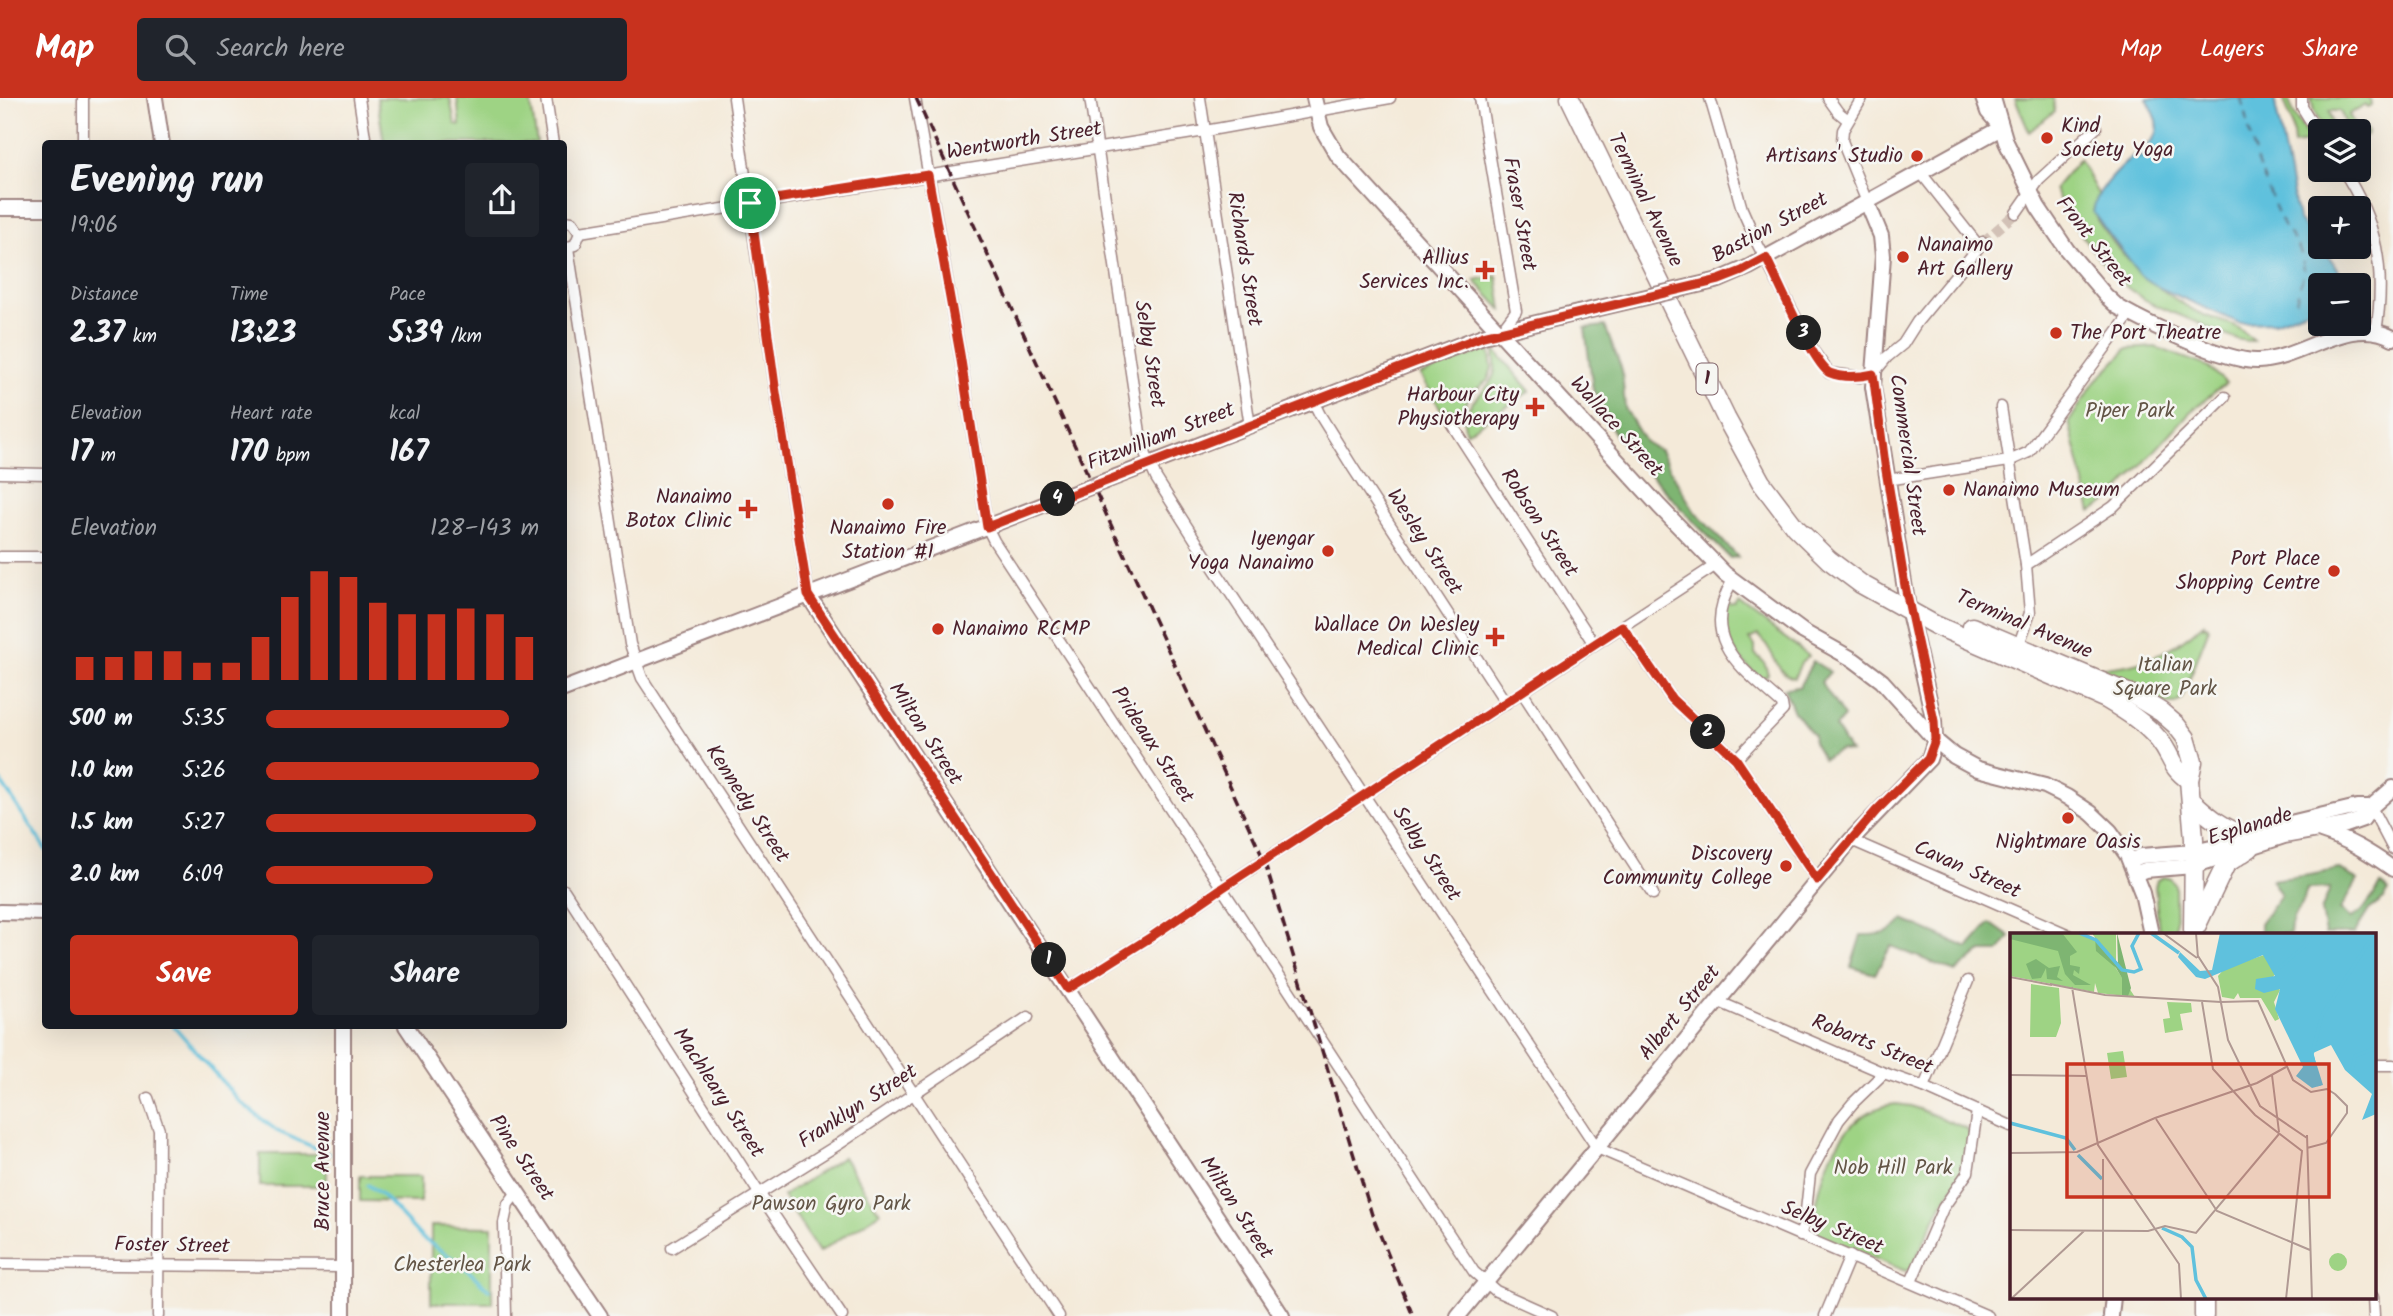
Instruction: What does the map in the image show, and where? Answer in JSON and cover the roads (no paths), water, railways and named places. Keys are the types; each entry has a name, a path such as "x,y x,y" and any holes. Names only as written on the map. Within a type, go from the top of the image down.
{"highway":[{"name":"Terminal Avenue","path":"1570,98 1726,418 1761,482 1795,527 1823,555 1861,584 1909,608 1934,625 2089,691 2129,713 2161,743 2176,771 2189,780"},
{"name":"Terminal Avenue","path":"1909,608 1930,611 2018,647 2135,696 2161,712 2186,738 2193,762 2189,780 2194,859"},
{"path":"2192,801 2209,818 2248,842 2226,864 2193,933"},
{"name":"1","path":"2193,933 2194,859"},
{"path":"2204,1298 2204,1316"}],"street":[{"path":"83,98 83,140"},
{"path":"155,98 161,140"},
{"path":"359,98 365,140"},
{"path":"546,98 552,140"},
{"name":"Milton Street","path":"734,98 808,595 1282,1316"},
{"name":"Prideaux Street","path":"915,98 987,527 1032,600 1474,1272 1484,1284 1502,1295 1552,1316"},
{"name":"Selby Street","path":"1090,98 1142,446 1149,464 1196,541 1597,1148 1988,1316"},
{"name":"Richards Street","path":"1200,98 1250,426"},
{"name":"Wentworth Street","path":"580,232 1205,131 1316,105 1390,98"},
{"name":"Fraser Street","path":"1480,98 1516,311 1500,332"},
{"path":"1710,98 1742,209 1814,352 1829,373 1860,377 1873,374 1887,356 1903,344 1917,322 1981,244 1921,173"},
{"path":"1828,98 1835,109 1848,120 1862,98"},
{"name":"Front Street","path":"1983,98 1988,113 2001,128 2030,192 2051,230 2106,296 2130,314 2215,352 2249,360 2278,359 2337,335 2376,331 2393,338"},
{"name":"Front Street","path":"1993,98 2001,128"},
{"path":"2302,98 2302,107 2309,119"},
{"name":"Wallace Street","path":"1316,105 1326,138 1338,156 1716,565 1802,631 1854,660 1882,681 1935,740 1954,756 1978,769 2039,784 2067,797 2091,813 2108,829 2133,867 2148,912 2151,933"},
{"name":"Commercial Street","path":"1848,120 1843,130 1844,149 1881,236 1883,256 1873,374 1887,480 1909,608 1934,721 1935,740"},
{"name":"Bastion Street","path":"1500,332 1719,280 1742,271 2001,128"},
{"path":"2016,213 2044,175 2096,128"},
{"path":"2351,182 2377,246 2379,299 2376,331"},
{"path":"0,208 42,208"},
{"path":"567,220 580,232 578,242 567,248"},
{"name":"Kennedy Street","path":"567,254 630,644 642,678 1059,1316"},
{"path":"1887,480 2009,461 2029,452 2130,314"},
{"name":"Fitzwilliam Street","path":"567,688 1313,401 1500,332"},
{"path":"2026,565 2113,507 2225,397"},
{"name":"Wesley Street","path":"1313,401 1346,458 1506,703"},
{"path":"2001,407 2026,565 2030,613 2018,647"},
{"name":"Robson Street","path":"1451,423 1594,644"},
{"path":"0,473 42,474"},
{"path":"0,557 42,557"},
{"path":"1068,989 1716,565"},
{"path":"1733,580 1724,596 1722,639 1731,657 1782,704 1783,710 1736,759"},
{"path":"1622,626 1672,699 1736,759 1817,880"},
{"path":"1899,699 1916,699 1922,696 1926,684"},
{"path":"1522,692 1653,894"},
{"name":"Albert Street","path":"1458,1316 1817,880 1928,759 1935,740"},
{"path":"2393,788 2371,807 2393,849"},
{"name":"Esplanade","path":"2133,867 2144,870 2194,859 2357,807 2371,807"},
{"name":"Esplanade","path":"2248,842 2346,825 2363,819 2371,807"},
{"path":"2320,831 2365,849 2393,869"},
{"name":"Cavan Street","path":"1851,840 2065,933"},
{"name":"Machleary Street","path":"567,895 759,1193 842,1316"},
{"path":"0,912 42,913"},
{"path":"1924,1087 1968,981"},
{"name":"Robarts Street","path":"1717,1001 2010,1126"},
{"name":"Franklyn Street","path":"672,1248 1028,1017"},
{"name":"Bruce Avenue","path":"343,1029 343,1316"},
{"name":"Pine Street","path":"408,1029 600,1316"},
{"path":"1800,1236 1805,1220 1811,1174 1839,1120 1884,1073"},
{"path":"148,1098 159,1130 158,1316"},
{"path":"1911,1282 1942,1209 1968,1172 1977,1111"},
{"path":"506,1316 504,1223 508,1204 518,1191"},
{"path":"1825,1316 1850,1256"},
{"name":"Foster Street","path":"0,1264 343,1268"},
{"path":"2111,1316 2113,1298"},
{"path":"2373,1298 2374,1316"}],"water":[{"path":"2147,98 2274,98 2298,219 2308,231 2308,259 2331,259 2339,273 2308,273 2308,309 2274,322 2239,323 2160,288 2140,275 2093,213 2098,196 2108,181 2134,155 2139,158 2144,155 2157,132 2156,117"}],"waterway":[{"path":"0,780 42,844"},
{"path":"177,1029 239,1101 277,1131 329,1154"},
{"path":"368,1185 382,1195 422,1238 461,1264 489,1290"}],"tunnel":[{"path":"1983,242 2016,213"}],"railway":[{"path":"916,98 1264,860 1372,1215 1413,1316"}],"place":[{"name":"Kind Society Yoga","path":"2047,138"},
{"name":"Artisans' Studio","path":"1917,156"},
{"name":"Nanaimo Art Gallery","path":"1903,257"},
{"name":"Allius Services Inc.","path":"1485,270"},
{"name":"The Port Theatre","path":"2056,333"},
{"name":"Harbour City Physiotherapy","path":"1535,407"},
{"name":"Nanaimo Museum","path":"1949,490"},
{"name":"Nanaimo Fire Station #1","path":"888,504"},
{"name":"Nanaimo Botox Clinic","path":"748,509"},
{"name":"Iyengar Yoga Nanaimo","path":"1328,551"},
{"name":"Port Place Shopping Centre","path":"2334,571"},
{"name":"Nanaimo RCMP","path":"938,629"},
{"name":"Wallace On Wesley Medical Clinic","path":"1495,637"},
{"name":"Nightmare Oasis","path":"2068,818"},
{"name":"Discovery Community College","path":"1786,866"}],"park label":[{"name":"Piper Park","path":"2130,411"},
{"name":"Italian Square Park","path":"2165,677"},
{"name":"Nob Hill Park","path":"1893,1168"},
{"name":"Pawson Gyro Park","path":"831,1204"},
{"name":"Chesterlea Park","path":"462,1265"}]}
